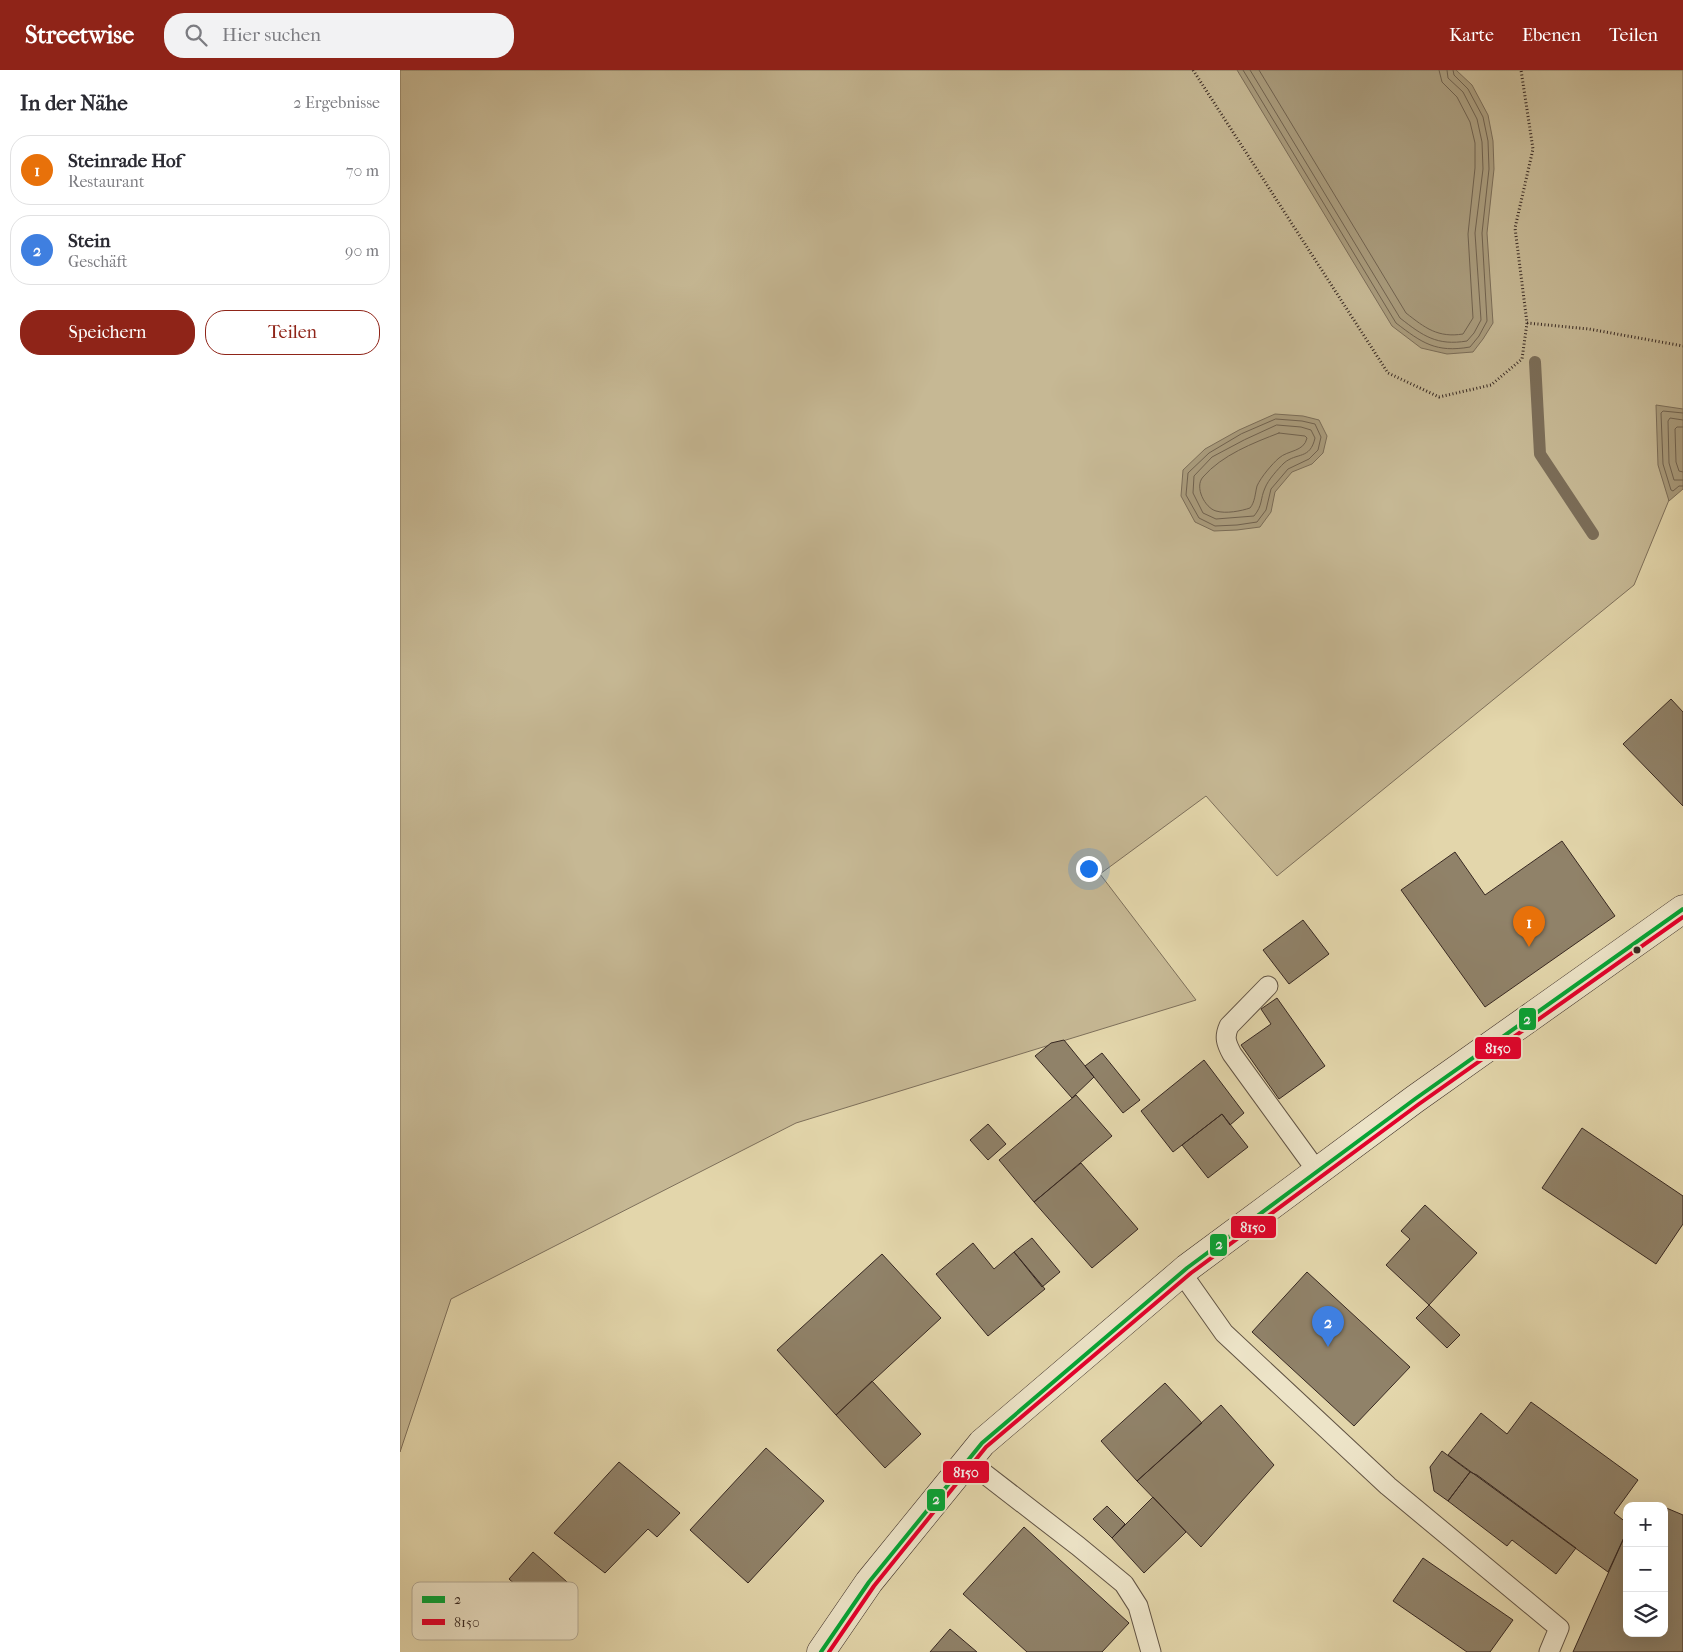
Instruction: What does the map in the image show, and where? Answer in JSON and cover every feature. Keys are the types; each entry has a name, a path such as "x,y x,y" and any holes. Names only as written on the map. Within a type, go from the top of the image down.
{"main road":[{"path":"821,1652 870,1582 982,1443 1181,1272 1415,1099 1683,909"}],"lane":[{"path":"1268,986 1229,1026 1225,1034 1226,1043 1317,1171"},
{"path":"1181,1272 1224,1333 1388,1486 1559,1628 1549,1652"},
{"path":"968,1461 1124,1584 1138,1606 1152,1652"}],"path":[{"path":"1192,70 1388,373 1440,397 1492,385 1522,359 1527,323 1515,228 1533,149 1521,70"},
{"path":"1527,323 1589,329 1683,346"}],"shaded area":[{"path":"400,70 1683,70 1683,466 1634,585 1277,876 1206,796 1100,874 1196,1000 796,1123 451,1299 400,1452"}],"water":[{"path":"1237,70 1456,70 1472,85 1488,115 1493,141 1494,169 1487,233 1493,323 1473,352 1447,354 1421,348 1392,326"},
{"path":"1656,405 1683,409 1683,489 1669,501 1658,465"},
{"path":"1275,414 1303,416 1319,420 1327,436 1323,453 1312,464 1292,472 1275,492 1271,512 1260,527 1214,531 1195,522 1181,496 1183,470 1205,449 1239,430"}],"building":[{"path":"1671,699 1683,712 1683,806 1623,744"},
{"path":"1562,841 1615,916 1485,1007 1401,890 1455,852 1485,895"},
{"path":"1303,920 1329,954 1289,984 1263,950"},
{"path":"1277,998 1325,1066 1279,1099 1241,1045 1271,1024 1261,1009"},
{"path":"1064,1040 1094,1077 1072,1098 1035,1056 1051,1043"},
{"path":"1102,1053 1140,1100 1123,1113 1085,1066"},
{"path":"1204,1060 1244,1113 1230,1125 1222,1114 1173,1152 1141,1111"},
{"path":"1076,1095 1112,1136 1034,1202 999,1160"},
{"path":"1222,1114 1248,1147 1208,1178 1182,1145"},
{"path":"988,1124 1006,1144 988,1160 970,1140"},
{"path":"1582,1128 1683,1196 1683,1224 1656,1264 1542,1188"},
{"path":"1081,1163 1138,1229 1092,1268 1034,1202"},
{"path":"1425,1205 1477,1253 1429,1305 1386,1265 1410,1239 1401,1231"},
{"path":"1032,1238 1060,1272 1042,1287 1014,1252"},
{"path":"973,1243 994,1269 1014,1252 1045,1289 988,1336 936,1274"},
{"path":"882,1254 941,1318 836,1415 777,1350"},
{"path":"1307,1272 1410,1367 1354,1426 1252,1332"},
{"path":"1429,1305 1460,1335 1447,1348 1416,1318"},
{"path":"872,1381 921,1434 885,1468 836,1415"},
{"path":"1165,1383 1202,1423 1137,1481 1101,1441"},
{"path":"1531,1402 1638,1480 1614,1513 1623,1520 1623,1540 1608,1572 1448,1455 1481,1413 1507,1434"},
{"path":"1221,1405 1274,1465 1201,1547 1137,1481"},
{"path":"766,1448 824,1501 748,1583 690,1530"},
{"path":"1442,1451 1470,1472 1448,1501 1434,1491 1430,1467"},
{"path":"619,1462 680,1513 657,1537 648,1529 605,1573 554,1533"},
{"path":"1470,1472 1477,1475 1576,1548 1556,1574 1512,1540 1507,1546 1448,1501"},
{"path":"1153,1497 1186,1532 1144,1573 1112,1538"},
{"path":"1107,1506 1125,1524 1112,1538 1093,1519"},
{"path":"1668,1509 1683,1515 1683,1652 1573,1652 1623,1540 1623,1637 1668,1637"},
{"path":"1024,1527 1129,1623 1102,1652 1027,1652 963,1594"},
{"path":"533,1552 567,1582 512,1582 509,1579"},
{"path":"1423,1558 1513,1620 1490,1652 1467,1652 1393,1601"},
{"path":"950,1629 977,1652 930,1652"}],"waterway":[{"path":"1535,362 1540,454 1593,534"}],"transit line":[{"name":"2","path":"821,1652 869,1582 982,1443 1187,1268 1415,1099 1683,909"},
{"name":"8150","path":"829,1652 874,1586 986,1447 1191,1273 1419,1104 1683,917"}],"place":[{"name":"Steinrade Hof","path":"1529,947"},
{"name":"Stein","path":"1328,1347"}]}
